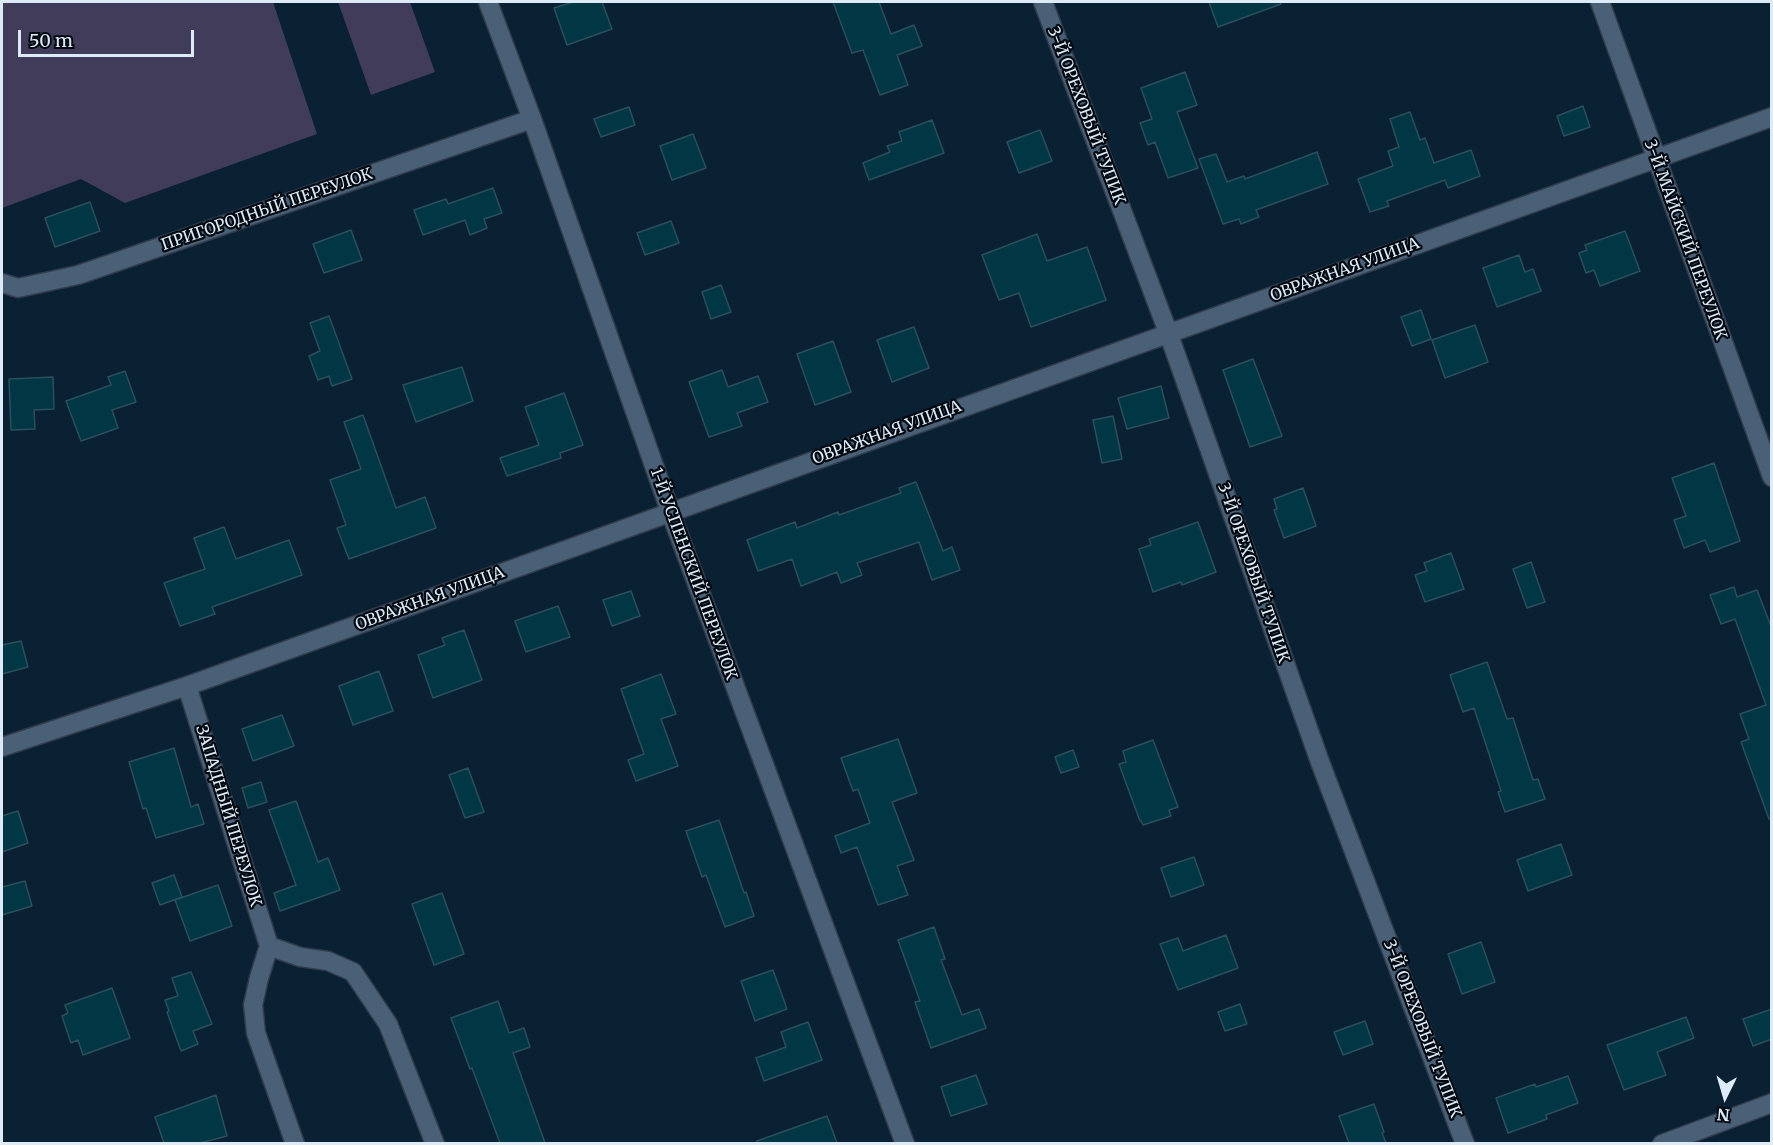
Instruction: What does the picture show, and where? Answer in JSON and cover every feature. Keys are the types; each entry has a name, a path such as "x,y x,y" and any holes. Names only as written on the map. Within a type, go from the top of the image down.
{"street":[{"name":"1-Й УСПЕНСКИЙ ПЕРЕУЛОК","path":"488,2 532,119 670,511 904,1143"},
{"name":"3-Й ОРЕХОВЫЙ ТУПИК","path":"1043,2 1168,332 1320,762 1465,1143"},
{"name":"3-Й МАЙСКИЙ ПЕРЕУЛОК","path":"1600,2 1772,477"},
{"name":"ОВРАЖНАЯ УЛИЦА","path":"2,747 188,686 1168,332 1772,117"},
{"name":"ПРИГОРОДНЫЙ ПЕРЕУЛОК","path":"2,283 18,288 78,275 532,119"},
{"name":"ЗАПАДНЫЙ ПЕРЕУЛОК","path":"188,686 269,946"},
{"path":"294,1143 256,1033 253,1005 269,946 300,957 328,961 353,972 366,988 388,1024 435,1143"},
{"path":"1662,1143 1772,1103"}],"shaded area":[{"path":"2,2 273,2 317,134 125,203 81,179 2,208"},
{"path":"338,2 410,2 435,72 371,95"}],"building":[{"path":"573,2 602,2 612,29 567,45 554,8"},
{"path":"833,2 879,2 891,34 914,25 922,46 897,55 908,85 880,95 863,50 852,53"},
{"path":"1209,2 1280,2 1281,4 1218,27"},
{"path":"1185,72 1197,105 1177,112 1198,168 1168,178 1155,142 1148,145 1140,123 1152,119 1141,88"},
{"path":"1583,106 1590,127 1564,136 1557,116"},
{"path":"629,107 635,125 601,137 594,119"},
{"path":"1410,112 1420,140 1425,138 1434,163 1471,150 1480,176 1448,188 1445,180 1387,201 1389,206 1370,212 1358,179 1393,166 1388,151 1399,147 1390,119"},
{"path":"932,120 944,153 869,180 863,163 890,152 887,146 902,141 899,132"},
{"path":"1040,130 1052,161 1019,173 1007,142"},
{"path":"693,134 706,168 672,180 660,146"},
{"path":"1317,152 1328,184 1256,210 1259,217 1241,224 1239,219 1223,224 1199,159 1216,154 1227,182 1244,176 1245,179"},
{"path":"493,188 502,213 484,219 487,228 470,235 465,220 423,235 414,210 446,199 448,204"},
{"path":"90,202 100,231 55,247 45,218"},
{"path":"671,221 679,243 645,255 637,233"},
{"path":"351,230 362,260 324,273 313,244"},
{"path":"1625,231 1640,271 1600,286 1594,270 1586,273 1579,253 1587,250 1585,245"},
{"path":"1037,234 1047,261 1087,247 1106,300 1031,327 1019,293 999,300 982,255"},
{"path":"1519,255 1525,272 1533,269 1541,291 1497,307 1483,268"},
{"path":"721,285 731,312 711,319 702,292"},
{"path":"1421,310 1431,339 1412,346 1401,317"},
{"path":"329,316 352,379 332,386 329,376 318,380 309,356 320,351 310,323"},
{"path":"1475,325 1488,362 1445,378 1432,340"},
{"path":"914,327 929,368 892,382 877,340"},
{"path":"833,341 851,392 815,405 797,354"},
{"path":"1253,359 1282,436 1250,447 1223,370"},
{"path":"462,367 473,401 416,422 403,385"},
{"path":"722,370 728,387 758,376 768,402 737,413 742,426 709,437 689,382"},
{"path":"125,371 136,402 112,410 118,428 81,441 66,401 111,385 108,377"},
{"path":"53,377 54,409 34,410 35,429 11,430 9,379"},
{"path":"1161,386 1169,418 1127,429 1118,398"},
{"path":"564,393 583,445 560,453 561,458 507,476 500,458 539,445 525,407"},
{"path":"363,415 396,508 425,497 436,528 349,559 337,528 346,525 330,480 361,469 344,422"},
{"path":"1113,416 1122,459 1102,463 1093,420"},
{"path":"1714,463 1740,541 1710,552 1705,540 1684,548 1674,520 1686,516 1672,478"},
{"path":"916,482 943,551 952,547 960,570 932,580 919,542 857,563 862,575 841,583 837,572 801,586 792,559 758,571 747,540 795,522 797,528 838,512 839,515 901,493 899,488"},
{"path":"1303,488 1316,526 1284,538 1274,510 1277,509 1274,499"},
{"path":"1198,522 1216,572 1182,585 1181,582 1153,592 1139,549 1151,545 1149,539"},
{"path":"224,527 236,559 289,540 302,575 212,607 215,614 180,626 164,583 205,569 194,538"},
{"path":"1451,553 1464,589 1425,602 1415,575 1427,571 1424,563"},
{"path":"1531,562 1545,602 1527,608 1513,569"},
{"path":"1734,587 1737,597 1757,590 1772,629 1772,818 1769,819 1741,742 1749,739 1740,714 1766,705 1735,619 1721,624 1710,595"},
{"path":"631,591 640,616 612,626 603,600"},
{"path":"558,606 570,637 526,652 515,621"},
{"path":"464,630 482,680 433,698 418,655 445,645 442,638"},
{"path":"21,641 28,667 2,674 2,645"},
{"path":"1487,662 1507,719 1513,718 1533,780 1538,779 1545,799 1505,812 1498,792 1501,791 1474,708 1463,712 1450,675"},
{"path":"379,671 393,711 353,725 339,686"},
{"path":"661,674 676,714 661,719 678,766 636,781 628,760 644,754 621,689"},
{"path":"282,715 294,746 253,761 242,729"},
{"path":"898,739 917,793 892,802 914,860 897,866 908,895 878,905 857,847 841,853 835,836 870,823 858,789 853,791 841,758"},
{"path":"1153,740 1178,807 1169,810 1171,816 1143,825 1119,764 1126,762 1123,751"},
{"path":"174,748 191,807 198,804 204,824 156,838 146,808 143,809 129,762"},
{"path":"1073,750 1079,767 1061,773 1055,757"},
{"path":"468,768 484,812 465,818 449,775"},
{"path":"261,782 267,802 248,808 242,788"},
{"path":"296,801 318,862 328,858 340,890 280,911 274,893 296,885 269,810"},
{"path":"18,811 28,843 2,852 2,816"},
{"path":"719,820 754,916 725,927 706,875 702,877 686,831"},
{"path":"1561,844 1572,875 1528,891 1517,860"},
{"path":"1194,857 1204,885 1171,897 1161,868"},
{"path":"174,875 182,897 160,905 152,883"},
{"path":"25,881 32,906 2,915 2,887"},
{"path":"218,885 232,926 190,941 175,900"},
{"path":"442,893 464,954 434,965 412,904"},
{"path":"934,927 945,959 941,960 962,1015 979,1009 986,1028 931,1048 915,1002 920,1001 898,940"},
{"path":"1226,935 1238,968 1178,990 1160,944 1178,938 1183,951"},
{"path":"1481,942 1495,982 1462,994 1448,954"},
{"path":"773,970 787,1009 755,1021 741,981"},
{"path":"191,972 212,1024 193,1031 198,1044 181,1051 165,1000 178,996 172,978"},
{"path":"112,988 130,1038 83,1055 78,1040 71,1043 62,1016 68,1013 65,1005"},
{"path":"498,1001 509,1033 524,1028 530,1047 513,1053 545,1143 500,1143 451,1018"},
{"path":"1240,1004 1247,1024 1225,1031 1218,1012"},
{"path":"1772,1009 1772,1039 1753,1046 1743,1019"},
{"path":"1686,1017 1694,1038 1657,1052 1666,1075 1624,1090 1607,1045"},
{"path":"1365,1021 1373,1044 1343,1055 1334,1032"},
{"path":"808,1022 822,1060 764,1081 756,1058 786,1047 781,1032"},
{"path":"976,1075 987,1104 951,1116 941,1087"},
{"path":"1568,1076 1578,1103 1546,1115 1547,1119 1508,1133 1496,1098 1535,1084 1536,1087"},
{"path":"216,1095 227,1136 200,1143 164,1143 155,1117"},
{"path":"1374,1104 1386,1143 1349,1143 1339,1116"},
{"path":"827,1116 837,1143 757,1143 757,1141"}]}
